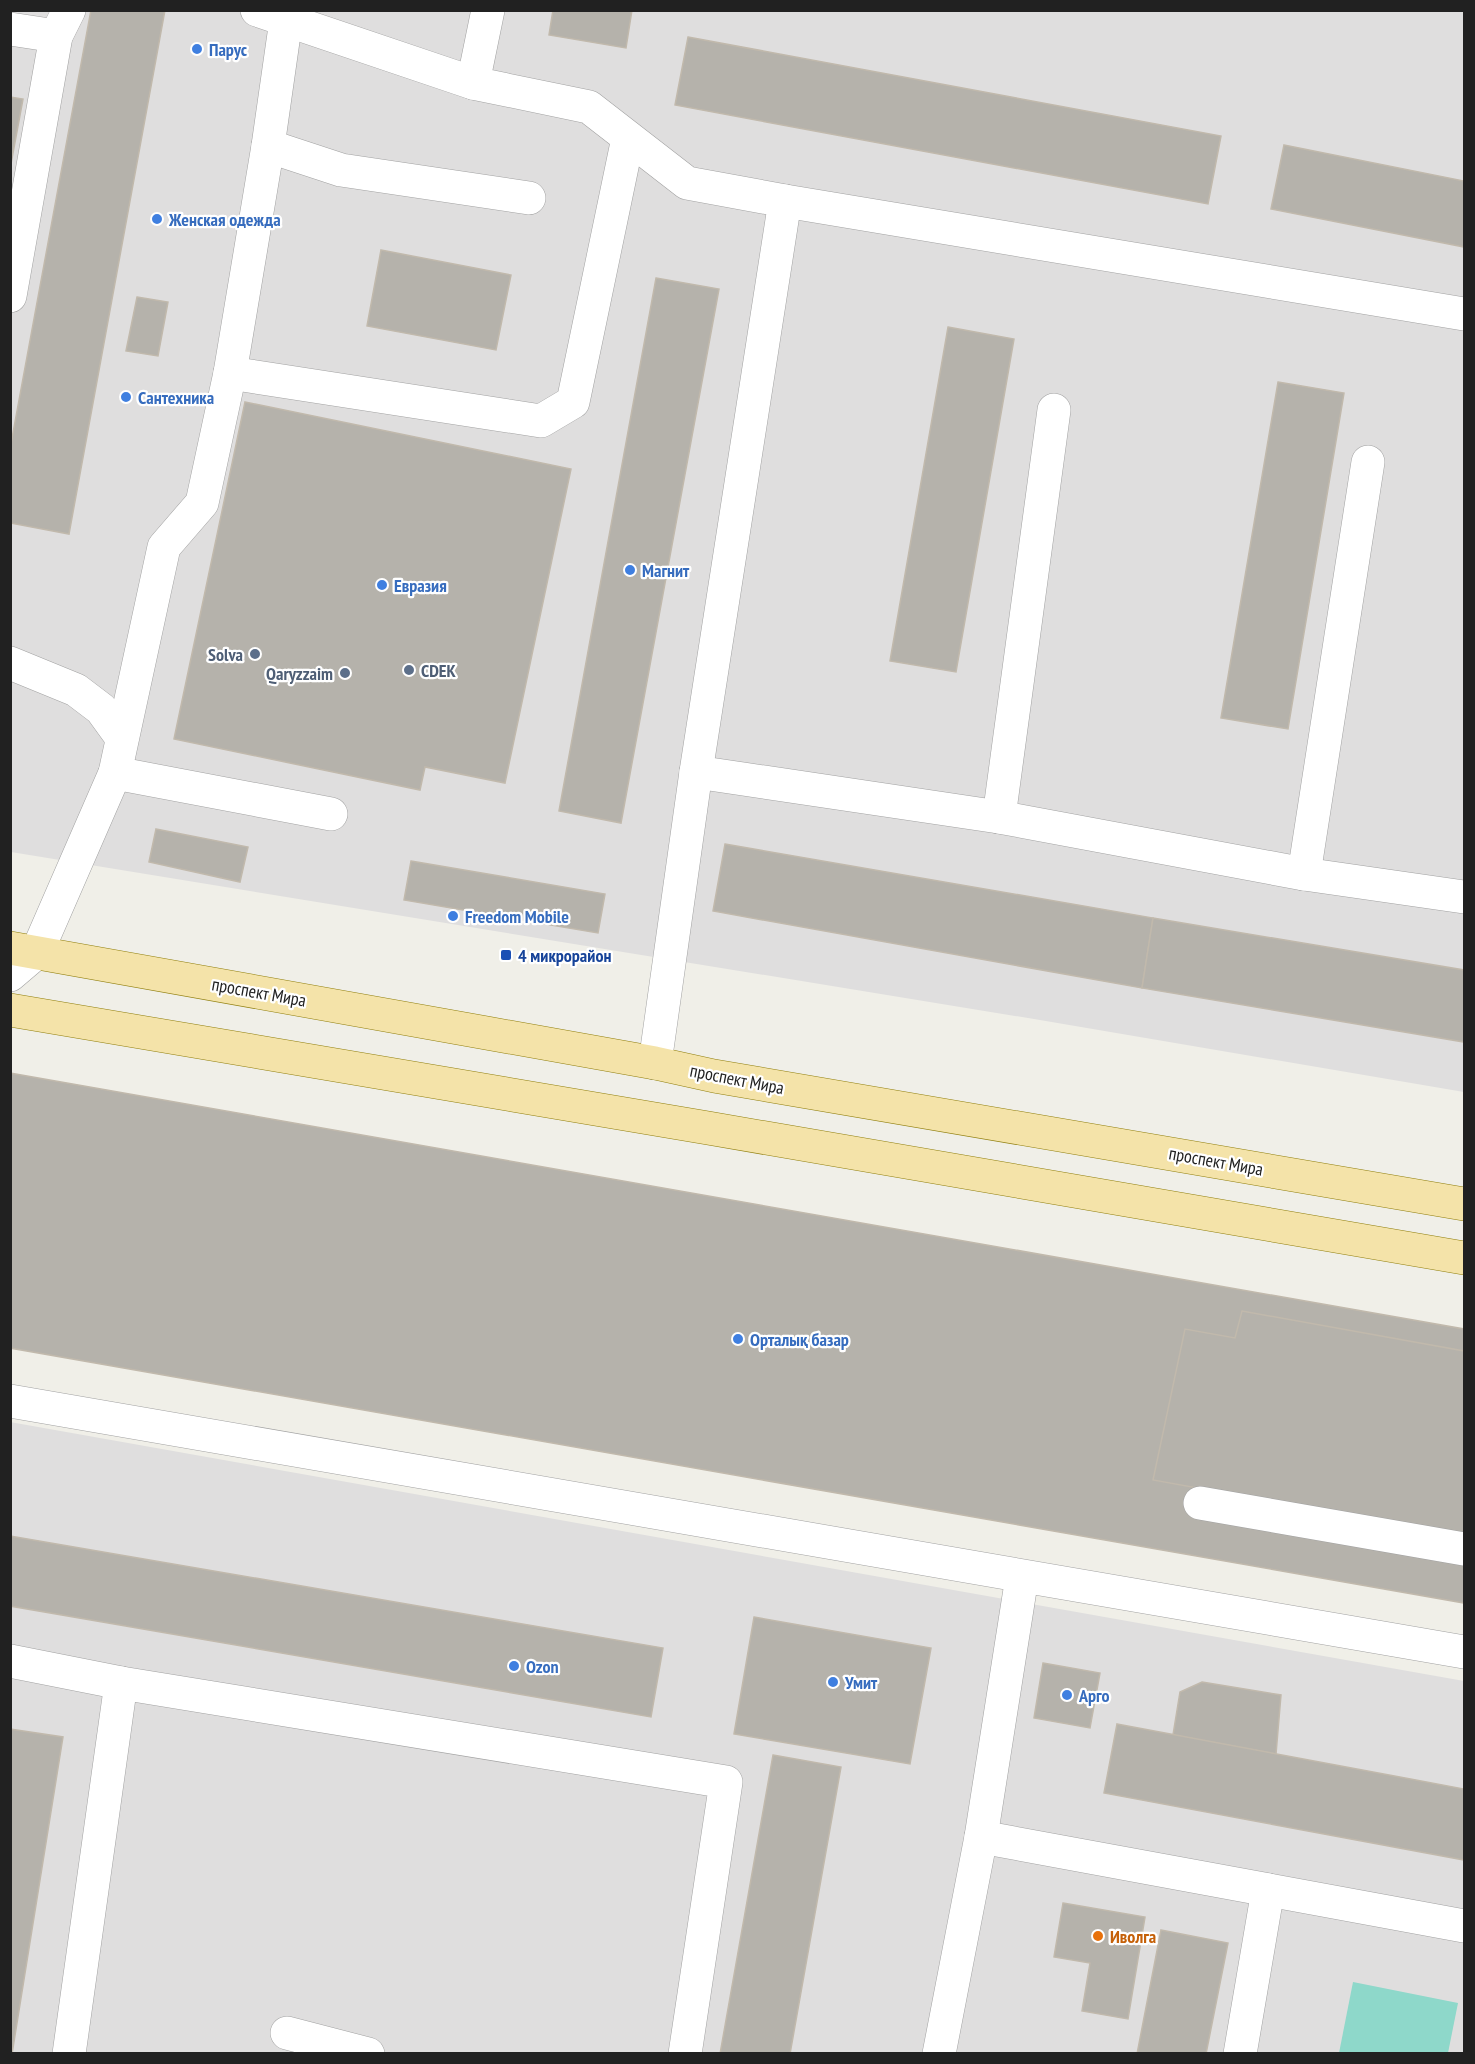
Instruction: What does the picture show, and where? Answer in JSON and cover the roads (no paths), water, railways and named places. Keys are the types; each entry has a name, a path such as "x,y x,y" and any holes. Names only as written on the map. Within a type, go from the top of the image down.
{"main road":[{"name":"проспект Мира","path":"24,950 655,1063 714,1076 1464,1204"},
{"path":"10,1010 1464,1258"}],"street":[{"path":"473,83 488,10"},
{"path":"10,975 115,773 164,547 202,503 230,373 268,146 271,15 473,83 589,107 687,183 1464,314"},
{"path":"10,29 63,23 10,296"},
{"path":"230,373 541,421 573,402 628,138"},
{"path":"268,146 342,170 529,198"},
{"path":"655,1063 696,772 785,201"},
{"path":"999,816 1054,410"},
{"path":"1304,874 1368,462"},
{"path":"10,663 76,690 101,709 122,738"},
{"path":"696,772 999,816 1304,874 1464,897"},
{"path":"115,773 330,814"},
{"path":"10,1401 1464,1652"},
{"path":"1200,1503 1464,1549"},
{"path":"939,2054 981,1837 1022,1577"},
{"path":"10,1661 121,1683 726,1782 685,2054"},
{"path":"69,2054 121,1683"},
{"path":"981,1837 1464,1926"},
{"path":"1240,2054 1268,1890"},
{"path":"287,2033 368,2054"}],"place":[{"name":"Парус","path":"197,49"},
{"name":"Женская одежда","path":"157,219"},
{"name":"Сантехника","path":"126,397"},
{"name":"Магнит","path":"630,570"},
{"name":"Евразия","path":"382,585"},
{"name":"Solva","path":"255,654"},
{"name":"CDEK","path":"409,670"},
{"name":"Qaryzzaim","path":"345,673"},
{"name":"Freedom Mobile","path":"453,916"},
{"name":"4 микрорайон","path":"506,955"},
{"name":"Орталық базар","path":"738,1339"},
{"name":"Ozon","path":"514,1666"},
{"name":"Умит","path":"833,1682"},
{"name":"Арго","path":"1067,1695"},
{"name":"Иволга","path":"1098,1936"}]}
